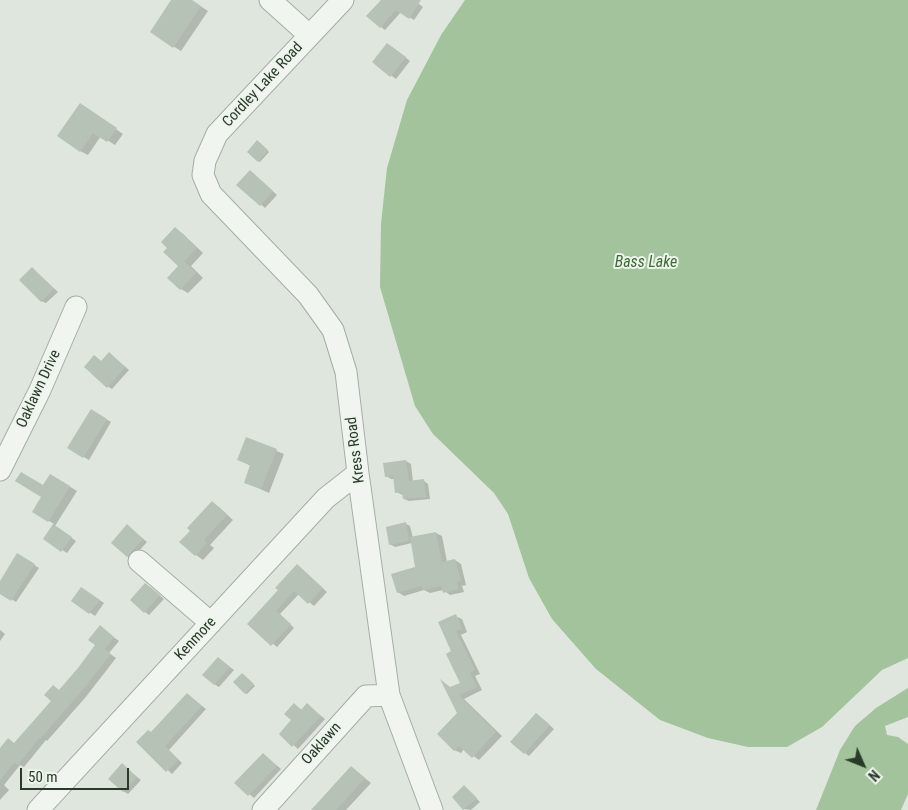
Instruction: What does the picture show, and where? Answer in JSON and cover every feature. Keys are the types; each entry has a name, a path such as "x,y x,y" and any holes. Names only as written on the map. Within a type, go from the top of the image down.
{"street":[{"name":"Cordley Lake Road","path":"270,0 310,35"},
{"name":"Cordley Lake Road","path":"217,134 343,0"},
{"name":"Kress Road","path":"217,134 205,162 203,175 211,194 308,295 333,330 346,372 389,695 432,810"},
{"name":"Oaklawn Drive","path":"0,470 40,390 76,307"},
{"name":"Kenmore","path":"38,810 326,498 358,473"},
{"path":"139,561 211,623"},
{"name":"Oaklawn","path":"264,810 366,696 389,695"}],"water":[{"name":"Bass Lake","path":"465,0 908,0 908,658 882,670 822,727 787,747 748,747 708,738 660,720 596,669 552,619 529,578 508,514 494,493 433,434 415,406 380,287 381,224 387,168 407,100 441,35"},
{"path":"908,688 908,717 885,726 887,735 898,737 908,744 908,794 901,810 816,810 840,750 855,726 876,708"}],"building":[{"path":"171,0 192,0 201,6 173,48 150,32"},
{"path":"381,0 421,0 409,19 396,10 380,28 366,16"},
{"path":"387,43 406,57 390,77 372,62"},
{"path":"80,103 117,128 107,142 93,133 80,152 57,136"},
{"path":"257,140 268,150 258,162 247,152"},
{"path":"250,170 273,191 260,206 236,185"},
{"path":"175,227 197,248 184,261 196,273 180,290 167,278 178,266 163,252 167,248 161,242"},
{"path":"32,267 54,289 41,302 19,280"},
{"path":"109,352 125,367 107,388 84,367 94,355 101,361"},
{"path":"91,409 107,419 83,458 67,448"},
{"path":"246,437 277,449 261,489 244,483 250,465 237,460"},
{"path":"406,460 409,481 424,479 426,497 403,499 402,492 395,493 393,476 385,477 383,463"},
{"path":"21,472 43,485 50,474 70,486 48,522 32,512 41,497 15,481"},
{"path":"212,501 227,515 204,540 207,543 195,556 179,542 190,531 187,528"},
{"path":"406,522 409,541 389,545 386,527"},
{"path":"53,524 72,537 61,552 43,539"},
{"path":"127,524 143,539 127,557 111,543"},
{"path":"436,532 442,562 455,559 461,581 457,582 458,589 443,593 441,586 423,590 421,586 397,593 391,574 415,567 410,537"},
{"path":"17,553 35,564 11,601 0,594 0,581"},
{"path":"297,564 323,588 308,604 294,591 276,611 291,624 271,646 247,624 278,590 275,588"},
{"path":"145,583 160,595 144,613 130,600"},
{"path":"81,587 100,600 89,614 71,601"},
{"path":"456,614 462,629 456,631 475,670 470,673 477,687 459,695 496,732 472,758 459,746 454,751 437,734 457,713 440,679 450,687 460,683 446,654 451,651 438,622"},
{"path":"100,625 114,637 105,649 111,654 18,765 14,763 0,780 0,748 8,738 14,743 51,701 44,695 53,685 59,690 78,668 95,645 88,640"},
{"path":"218,657 230,667 214,685 202,675"},
{"path":"242,673 254,684 245,694 233,682"},
{"path":"187,693 202,706 165,746 178,760 166,772 136,742 148,730 151,732"},
{"path":"294,703 301,710 307,703 321,716 292,747 279,734 291,720 284,714"},
{"path":"536,713 550,725 524,754 510,742"},
{"path":"263,753 277,766 248,796 234,783"},
{"path":"122,763 137,777 123,792 108,779"},
{"path":"351,766 365,778 336,810 311,810"},
{"path":"464,785 477,798 463,810 452,797"}]}
